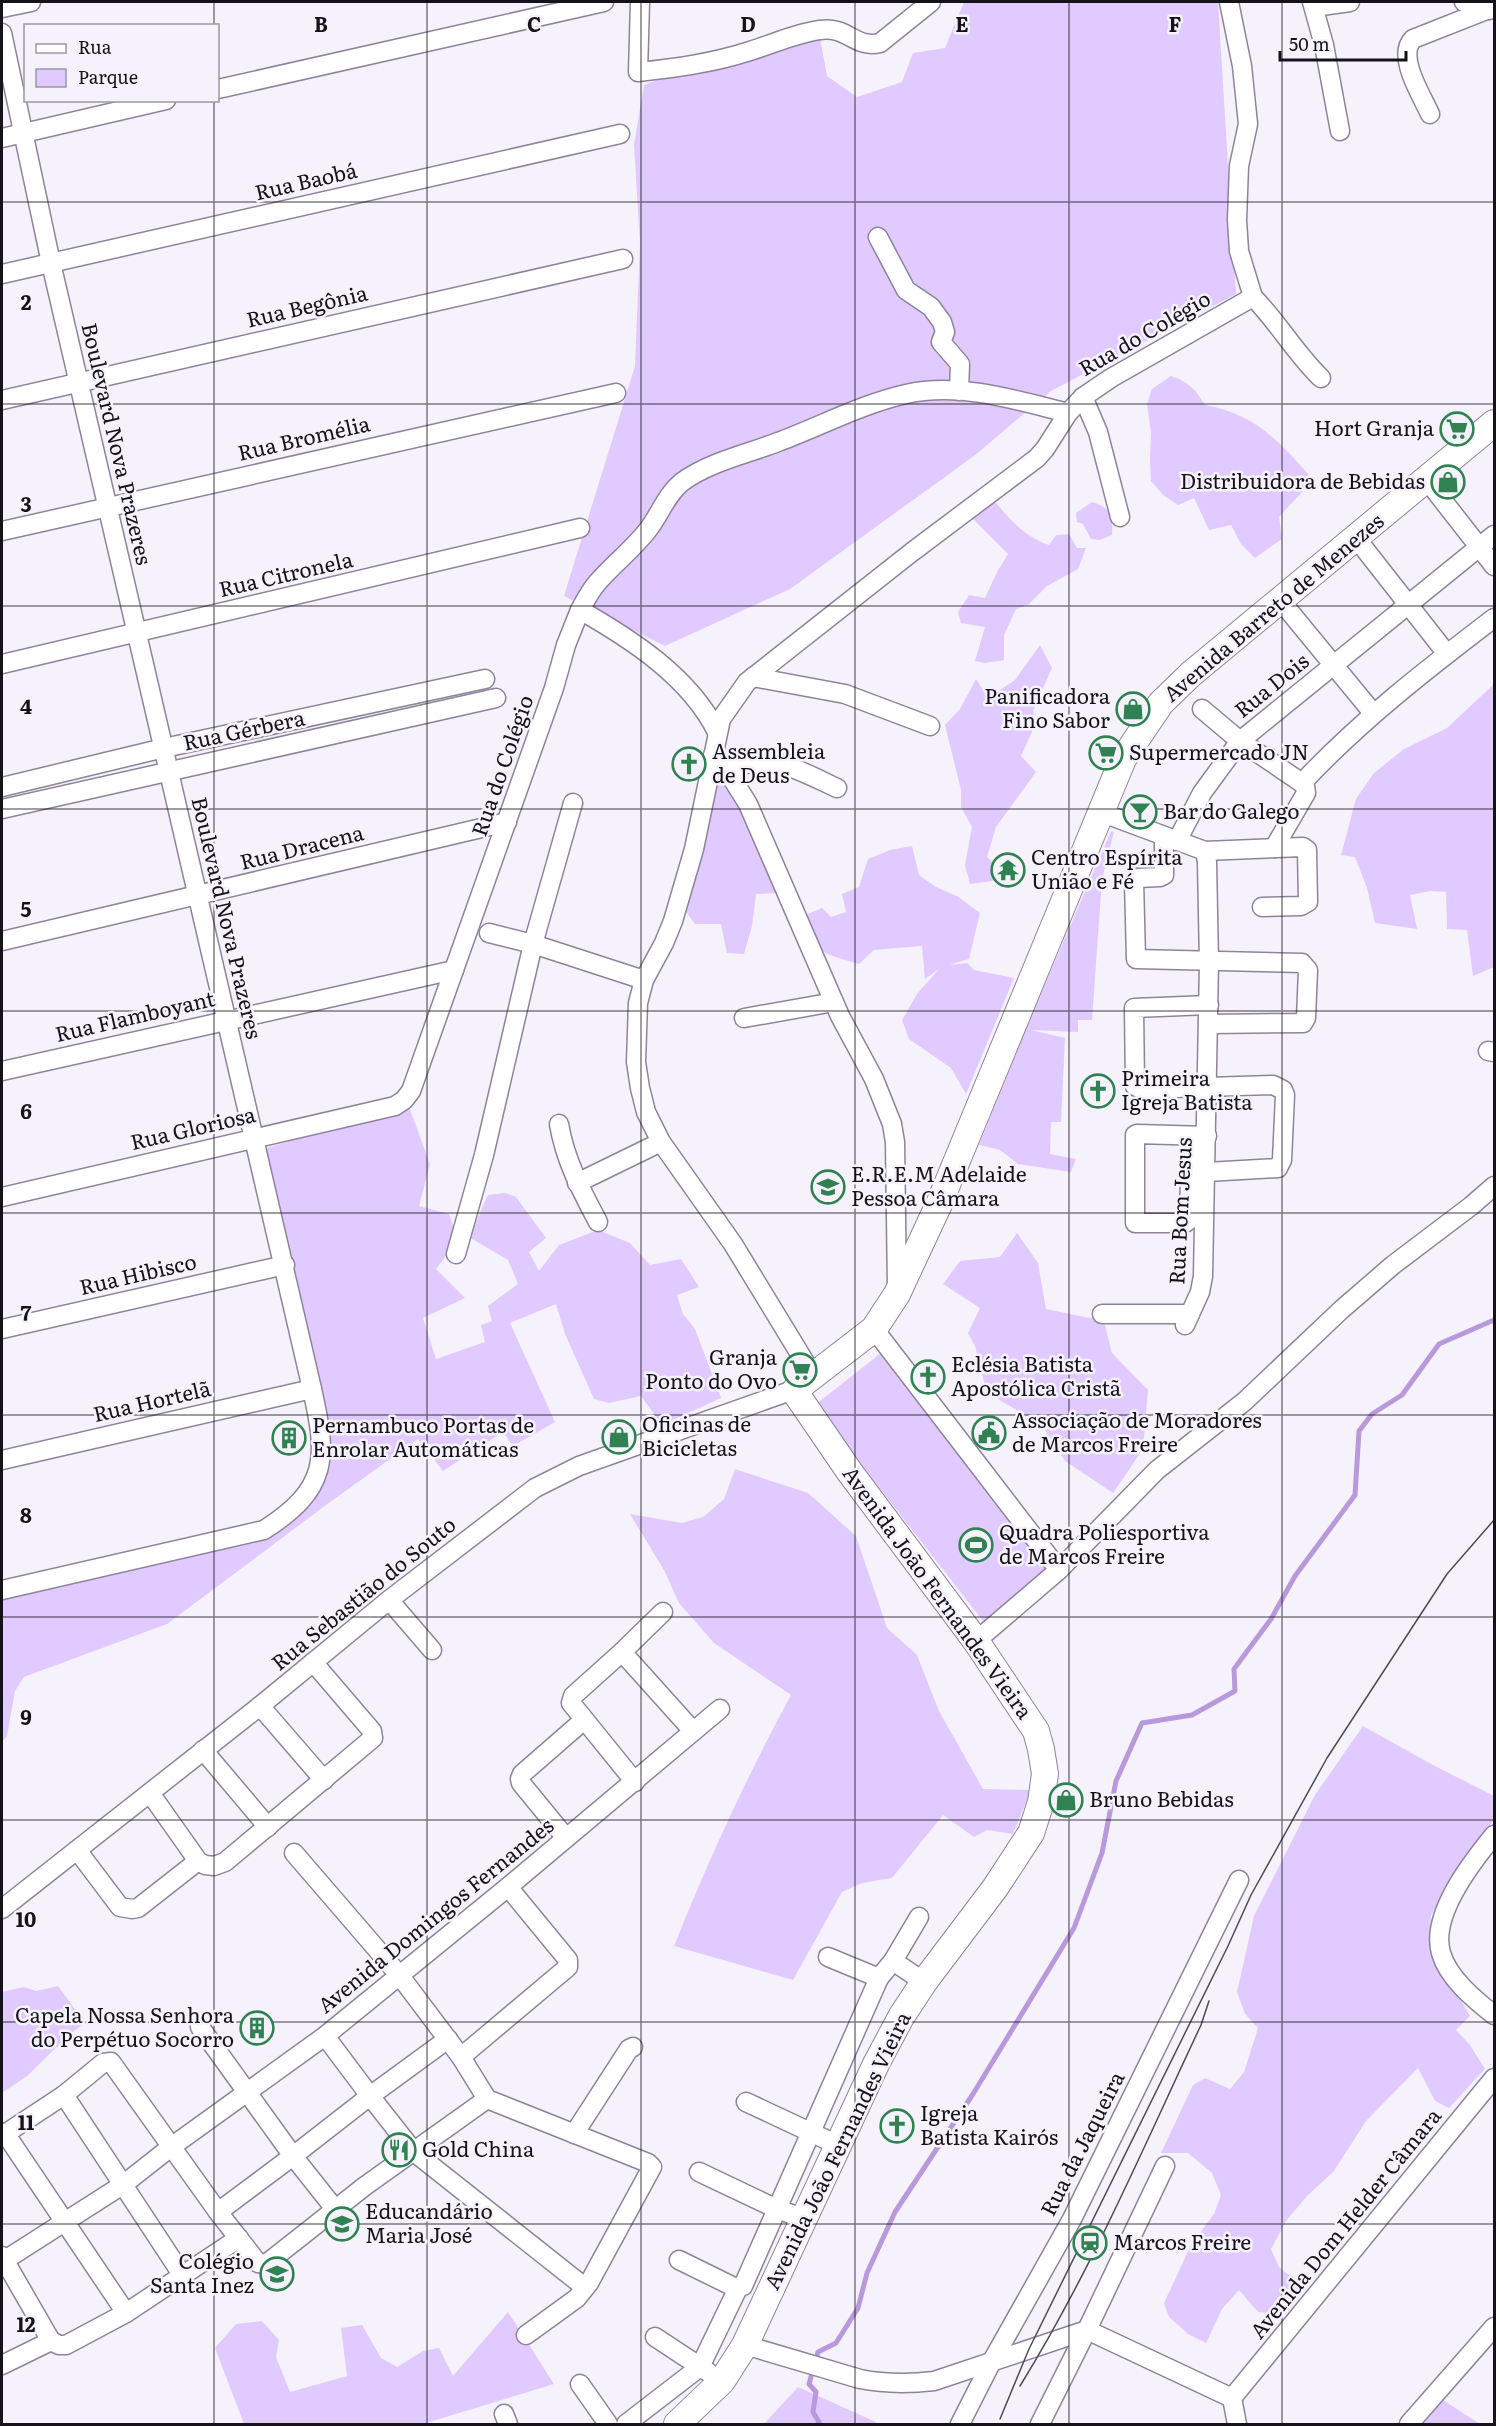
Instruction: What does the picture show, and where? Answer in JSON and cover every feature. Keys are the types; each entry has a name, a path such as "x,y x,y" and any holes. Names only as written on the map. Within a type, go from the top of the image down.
{"main road":[{"name":"Avenida Barreto de Menezes","path":"805,1383 874,1329 897,1294 939,1204 1123,759 1161,704 1226,643 1494,423"},
{"name":"Avenida João Fernandes Vieira","path":"677,2424 722,2381 746,2345 873,2071 901,2017 924,1982 995,1888 1031,1833 1041,1802 1045,1774 1036,1731 976,1641 849,1471 797,1395 805,1383"}],"street":[{"path":"2,8 31,2"},
{"path":"219,89 604,2"},
{"path":"640,2 638,72 713,62 823,29 847,33 863,44 880,43 931,2"},
{"path":"1229,2 1242,66 1248,123 1239,166 1237,220 1239,251 1253,297 1301,359 1321,378"},
{"path":"1340,131 1324,45 1313,4 1350,2"},
{"path":"1464,2 1492,9"},
{"path":"1430,114 1411,73 1407,58 1409,43 1413,39 1492,9"},
{"name":"Boulevard Nova Prazeres","path":"2,33 51,263 285,1265 320,1425 320,1461 316,1481 289,1513 264,1530 2,1590"},
{"path":"2,138 157,102"},
{"name":"Rua Baobá","path":"2,274 620,134"},
{"path":"878,237 906,291 931,307 942,322 945,332 941,342 960,364 959,391"},
{"name":"Rua Begônia","path":"2,400 623,259"},
{"name":"Rua do Colégio","path":"805,1383 733,1244 661,1142 646,1112 636,1062 638,1004 644,980 673,921 694,849 717,732 730,703 753,677 1036,458 1045,449 1068,412 1083,397 1111,378 1253,297"},
{"name":"Rua do Colégio","path":"394,1106 404,1100 411,1091 580,610 596,584 650,527 663,504 681,482 707,468 868,405 923,391 959,391 1011,398 1068,412"},
{"name":"Rua Bromélia","path":"2,531 616,393"},
{"path":"1083,397 1098,432 1120,517"},
{"path":"1426,478 1494,566"},
{"name":"Rua Citronela","path":"2,664 580,528"},
{"name":"Rua Dois","path":"1302,783 1240,741 1494,535"},
{"path":"1356,538 1447,654"},
{"name":"Rua Dois","path":"1280,600 1373,713"},
{"path":"580,610 652,658 698,703 717,732"},
{"path":"1274,848 1306,793 1302,783 1373,713 1494,618"},
{"path":"753,677 845,694 930,726"},
{"name":"Rua Gérbera","path":"2,787 164,748 485,678"},
{"name":"Rua Gérbera","path":"2,809 496,698"},
{"path":"1203,709 1240,741 1170,839 1164,875 1137,878 1134,881 1135,957 1139,961 1302,963 1308,970 1306,1018 1303,1023 1136,1008 1133,1010 1135,1086 1141,1089 1273,1085 1283,1090 1285,1095 1282,1160 1278,1168 1207,1172"},
{"path":"713,755 728,772 748,804 834,1002 882,1096 892,1124 895,1142 897,1294"},
{"path":"728,772 739,764 758,761 781,763 837,788"},
{"path":"456,1254 484,1155 533,944 573,803"},
{"path":"1100,812 1205,851 1303,847 1307,850 1308,902 1301,906 1262,907"},
{"name":"Rua Dracena","path":"2,941 198,897 507,822"},
{"name":"Rua Bom Jesus","path":"1102,1314 1188,1319 1200,1292 1203,1276 1207,1172 1199,1136 1208,1086 1209,1014 1208,873 1205,851"},
{"path":"489,933 533,944 644,980"},
{"name":"Rua Flamboyant","path":"2,1071 226,1019 454,970"},
{"path":"744,1018 834,1002"},
{"name":"Rua Gloriosa","path":"2,1197 394,1106"},
{"path":"559,1124 562,1142 577,1183 598,1222"},
{"path":"1135,1135 1199,1136 1189,1220 1185,1223 1135,1223 1135,1135"},
{"path":"577,1183 661,1142"},
{"path":"976,1641 1059,1570 1157,1470 1245,1401 1341,1310 1393,1265 1494,1186"},
{"name":"Rua Hibisco","path":"2,1329 285,1265"},
{"path":"874,1329 1059,1570"},
{"name":"Rua Sebastião do Souto","path":"2,1909 260,1706 390,1599 535,1488 579,1466 805,1383"},
{"name":"Rua Hortelã","path":"2,1460 312,1389"},
{"path":"390,1599 432,1650"},
{"path":"635,1782 572,1706 573,1696 663,1612"},
{"path":"622,1652 693,1731"},
{"path":"150,1793 198,1861 205,1865 220,1864 268,1827 371,1741 373,1734 313,1662"},
{"path":"260,1706 324,1780"},
{"name":"Avenida Domingos Fernandes","path":"2,2259 65,2223 124,2184 171,2147 325,2036 635,1782 720,1709"},
{"path":"566,1838 520,1783 520,1779 522,1774 584,1720"},
{"path":"203,1750 268,1827"},
{"path":"1494,1835 1460,1881 1444,1915 1439,1935 1441,1953 1451,1973 1476,2000 1494,2015"},
{"path":"77,1850 120,1907 126,1909 138,1908 198,1861"},
{"path":"294,1853 400,1976 461,2057 487,2100 648,2163 652,2167 586,2286 577,2298 526,2335"},
{"name":"Rua da Jaqueira","path":"960,2424 991,2363 1072,2218 1239,1880"},
{"path":"461,2057 565,1972 569,1964 508,1887"},
{"path":"626,2424 700,2367 738,2288 745,2281 879,1978 893,1961 919,1917"},
{"path":"828,1957 879,1978"},
{"path":"893,1961 924,1982"},
{"path":"200,2027 247,2094 335,2209"},
{"path":"325,2036 414,2152 586,2286"},
{"path":"218,2211 448,2039"},
{"path":"573,2134 629,2049 633,2047"},
{"path":"126,2313 3,2134 64,2095 104,2063 111,2062 238,2238 262,2264 270,2261 335,2209 487,2100"},
{"path":"842,2062 873,2071"},
{"name":"Avenida Dom Helder Câmara","path":"1232,2398 1494,2078"},
{"path":"64,2095 183,2276"},
{"path":"746,2102 840,2146"},
{"path":"1040,2424 1165,2166"},
{"path":"699,2172 777,2209 805,2219"},
{"path":"2,2259 51,2341 59,2345 72,2344 126,2313 238,2238"},
{"path":"679,2260 738,2288"},
{"path":"1409,2424 1494,2327"},
{"path":"746,2345 879,2383 913,2384 934,2381 1087,2330 1232,2398 1237,2424"},
{"path":"655,2337 722,2381"},
{"path":"2,2366 51,2341"},
{"path":"580,2384 608,2424"}],"green space":[{"path":"964,2 1218,3 1236,294 1051,391 974,456 790,589 665,646 564,596 635,366 640,243 634,145 644,85 694,66 753,61 820,38 827,76 857,97 902,82 913,53 945,48"},
{"path":"1171,376 1191,387 1205,405 1237,415 1263,430 1275,439 1309,475 1304,490 1279,517 1282,539 1255,558 1241,544 1231,525 1209,530 1194,498 1178,505 1163,495 1151,481 1151,433 1147,404 1152,389"},
{"path":"995,502 1019,528 1040,542 1049,545 1056,535 1069,534 1077,548 1086,548 1078,569 1047,586 1029,604 1016,609 1004,635 1004,660 985,663 975,661 985,627 961,623 958,612 969,595 985,598 1008,554 971,517"},
{"path":"1092,502 1104,507 1111,518 1112,535 1100,540 1091,539 1083,524 1077,522 1076,513"},
{"path":"1040,645 1052,668 1033,711 1035,725 1021,756 1036,772 996,827 987,857 997,866 993,881 970,884 965,865 972,827 961,807 961,790 945,725 960,709 976,679 988,698 1015,680"},
{"path":"1494,684 1494,967 1473,976 1467,930 1447,929 1446,892 1431,891 1410,895 1417,929 1375,923 1367,888 1355,857 1341,855 1356,799 1374,773 1404,749 1447,728"},
{"path":"717,772 729,780 780,893 756,894 752,926 744,954 727,953 721,924 695,924 684,909"},
{"path":"1111,831 1114,832 1102,879 1092,1020 1078,1020 1078,1032 1031,1030 1065,1038 1061,1122 1051,1122 1050,1154 1076,1159 1071,1172 1018,1164 1000,1150 979,1145"},
{"path":"912,846 919,875 936,887 957,896 980,913 969,959 949,965 967,963 974,970 1014,978 966,1094 951,1068 909,1039 902,1020 917,994 939,969 925,979 922,946 874,950 859,964 822,950 813,938 803,916 822,908 831,917 846,912 842,894 859,887 868,859 890,850"},
{"path":"408,1104 430,1164 419,1206 449,1214 458,1240 436,1269 465,1298 423,1318 436,1359 485,1342 481,1325 492,1321 488,1306 518,1284 508,1260 469,1237 488,1195 505,1193 516,1197 546,1238 529,1252 539,1271 559,1245 598,1230 630,1243 650,1265 681,1259 699,1287 677,1295 683,1314 695,1329 721,1398 662,1425 641,1396 609,1403 594,1399 565,1334 556,1304 510,1323 555,1422 513,1446 503,1432 443,1471 418,1439 167,1624 24,1677 15,1691 7,1736 2,1742 2,1590 264,1530 289,1513 320,1461 264,1149"},
{"path":"1017,1233 1038,1263 1046,1309 1104,1321 1112,1353 1148,1390 1143,1449 1113,1493 1065,1461 1041,1424 1001,1401 985,1386 975,1346 968,1333 980,1308 943,1284 960,1261 1000,1257"},
{"path":"881,1353 1049,1569 983,1621 815,1405"},
{"path":"735,1469 808,1493 856,1536 887,1628 917,1655 939,1711 983,1789 1031,1790 1013,1834 987,1830 974,1837 943,1815 892,1878 862,1883 842,1892 793,1980 674,1946 729,1819 791,1695 714,1643 679,1603 664,1570 630,1514 682,1523 703,1517 724,1499"},
{"path":"1363,1726 1494,1796 1494,1820 1475,1845 1431,1915 1429,1945 1470,2016 1456,2030 1470,2045 1485,2069 1449,2108 1435,2101 1418,2068 1366,2121 1334,2171 1307,2196 1286,2221 1271,2249 1279,2267 1303,2287 1282,2315 1258,2312 1239,2290 1222,2309 1206,2343 1188,2334 1169,2317 1164,2303 1191,2245 1214,2214 1221,2195 1212,2173 1188,2153 1161,2153 1193,2085 1205,2078 1230,2089 1244,2072 1258,2028 1245,2014 1237,1992 1254,1916 1315,1795"},
{"path":"58,1986 85,2023 70,2034 27,2076 2,2093 2,1992 24,1987 36,1991"},
{"path":"508,2312 554,2384 423,2424 244,2424 215,2348 236,2324 262,2321 279,2340 276,2357 290,2392 347,2376 341,2328 362,2325 381,2358 397,2367 423,2351 439,2348 453,2376"},
{"path":"798,2387 876,2422 875,2424 764,2424"},
{"path":"1443,2400 1480,2424 1423,2424"}],"waterway":[{"path":"818,2424 820,2424 813,2412 816,2392 809,2384 818,2352 836,2343 858,2308 867,2273 895,2212 973,2094 1074,1928 1102,1853 1116,1781 1142,1723 1192,1715 1235,1691 1234,1669 1271,1619 1295,1576 1355,1495 1359,1431 1372,1414 1402,1395 1439,1344 1494,1320"}],"tram line":[{"path":"1000,2419 1029,2349 1251,1895 1327,1758 1447,1574 1494,1520"},
{"path":"1020,2386 1070,2298 1116,2208 1201,2025 1209,2001"}],"place":[{"name":"Hort Granja","path":"1457,429"},
{"name":"Distribuidora de Bebidas","path":"1448,482"},
{"name":"Panificadora Fino Sabor","path":"1133,709"},
{"name":"Supermercado JN","path":"1106,753"},
{"name":"Assembleia de Deus","path":"689,764"},
{"name":"Bar do Galego","path":"1140,812"},
{"name":"Centro Espírita União e Fé","path":"1008,870"},
{"name":"Primeira Igreja Batista","path":"1098,1091"},
{"name":"E.R.E.M Adelaide Pessoa Câmara","path":"828,1187"},
{"name":"Granja Ponto do Ovo","path":"800,1370"},
{"name":"Eclésia Batista Apostólica Cristã","path":"928,1377"},
{"name":"Associação de Moradores de Marcos Freire","path":"989,1433"},
{"name":"Oficinas de Bicicletas","path":"619,1437"},
{"name":"Pernambuco Portas de Enrolar Automáticas","path":"289,1438"},
{"name":"Quadra Poliesportiva de Marcos Freire","path":"976,1545"},
{"name":"Bruno Bebidas","path":"1066,1800"},
{"name":"Capela Nossa Senhora do Perpétuo Socorro","path":"257,2028"},
{"name":"Igreja Batista Kairós","path":"897,2126"},
{"name":"Gold China","path":"399,2150"},
{"name":"Educandário Maria José","path":"342,2224"},
{"name":"Marcos Freire","path":"1090,2243"},
{"name":"Colégio Santa Inez","path":"277,2274"}]}
